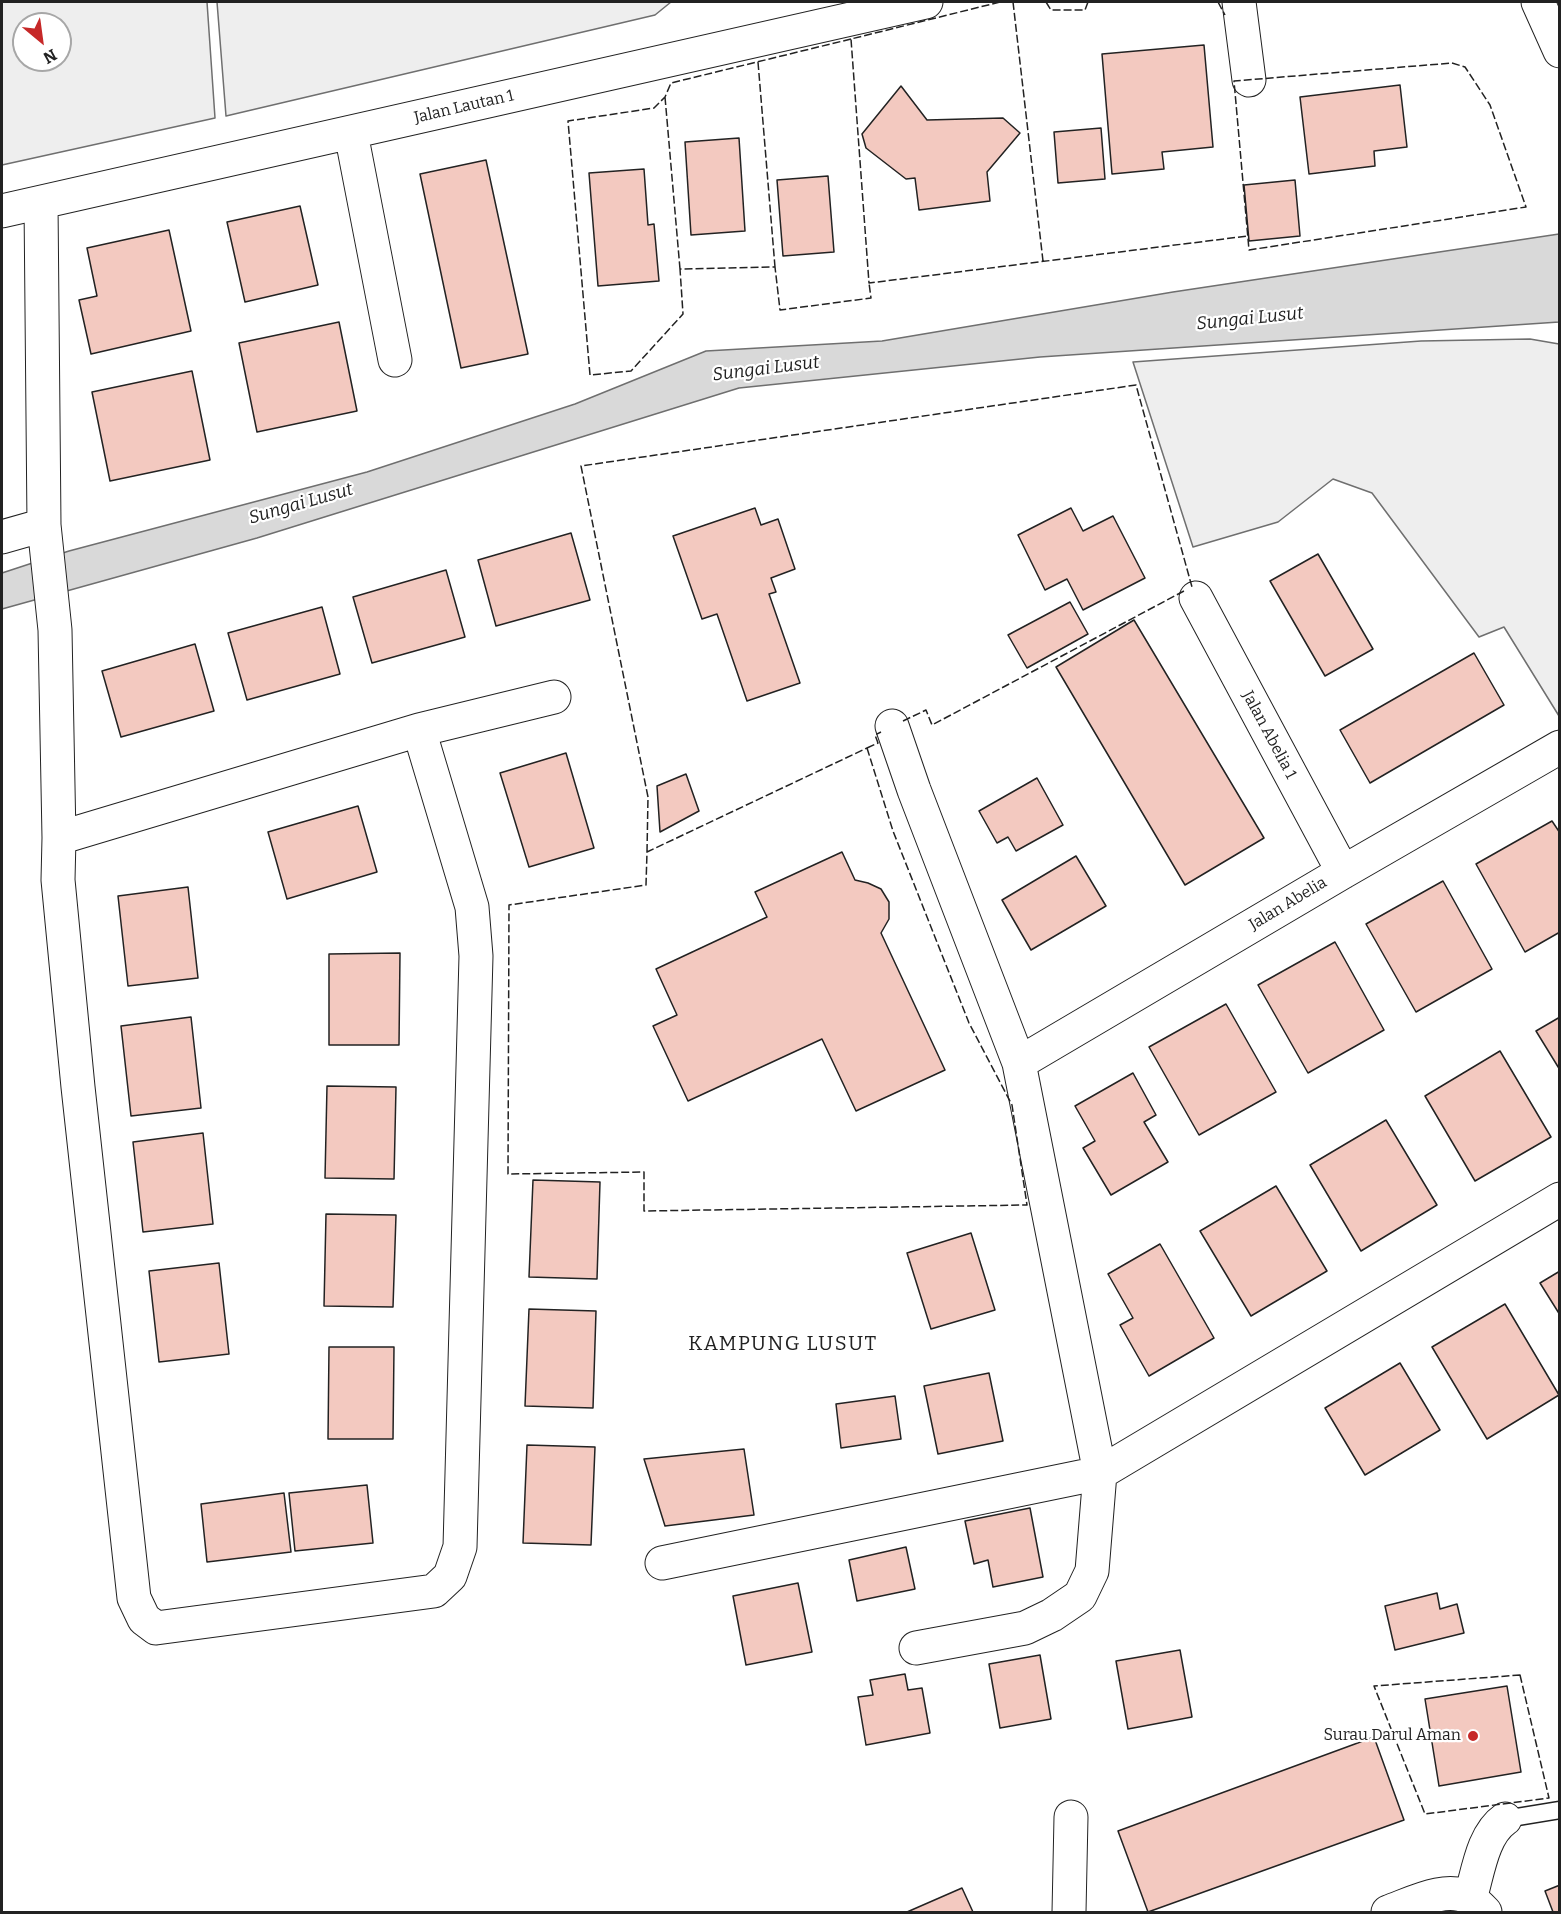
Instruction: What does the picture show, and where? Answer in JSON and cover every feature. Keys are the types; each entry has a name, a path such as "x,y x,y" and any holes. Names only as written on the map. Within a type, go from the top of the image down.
{"street":[{"name":"Jalan Lautan 1","path":"2,211 926,2"},
{"path":"1239,2 1249,80"},
{"path":"1538,2 1560,51"},
{"path":"351,133 395,360"},
{"path":"41,203 45,536 55,630 58,880 80,1110 134,1598 144,1619 156,1628 434,1591 450,1576 460,1547 476,956 472,907 419,730"},
{"path":"2,537 45,536"},
{"name":"Jalan Abelia 1","path":"1196,598 1343,872"},
{"path":"59,838 419,730 554,697"},
{"path":"892,726 1019,1063 1101,1473 1092,1571 1080,1596 1052,1615 1025,1628 916,1648"},
{"name":"Jalan Abelia","path":"1019,1063 1560,747"},
{"path":"662,1563 1101,1473 1560,1199"},
{"path":"1069,1912 1071,1817"},
{"path":"1388,1912 1437,1896 1454,1893 1478,1906 1488,1840 1495,1826 1505,1819"}],"lane":[{"path":"1505,1819 1560,1810"}],"shaded area":[{"path":"2,2 207,2 215,118 2,165"},
{"path":"217,2 671,2 655,15 226,116"},
{"path":"1530,339 1559,344 1559,716 1504,627 1479,637 1372,493 1333,479 1278,522 1193,547 1133,362 1421,341"}],"water":[{"name":"Sungai Lusut","path":"1559,234 1559,322 1040,357 739,388 257,538 2,609 2,573 69,551 367,472 575,404 706,351 882,341 1173,292"}],"building":[{"path":"1204,45 1213,147 1162,152 1164,169 1112,174 1102,54"},
{"path":"1400,85 1407,147 1374,151 1375,166 1309,174 1300,97"},
{"path":"901,86 927,120 1003,118 1020,133 987,172 990,201 919,210 915,178 906,179 866,148 862,134"},
{"path":"1101,128 1105,179 1058,183 1054,132"},
{"path":"739,138 745,231 691,235 685,142"},
{"path":"486,160 528,354 461,368 420,174"},
{"path":"644,169 648,225 654,224 659,281 598,286 589,173"},
{"path":"828,176 834,252 783,256 777,180"},
{"path":"1295,180 1300,236 1249,241 1244,185"},
{"path":"300,206 318,285 245,302 227,222"},
{"path":"169,230 191,331 91,354 79,300 97,296 87,248"},
{"path":"339,322 357,411 257,432 239,343"},
{"path":"192,371 210,460 110,481 92,392"},
{"path":"755,508 761,525 778,519 795,569 771,578 776,592 769,594 800,683 747,701 717,614 702,619 673,536"},
{"path":"1071,508 1083,531 1113,516 1145,578 1083,610 1067,579 1045,590 1018,535"},
{"path":"571,533 590,600 496,626 478,560"},
{"path":"1318,554 1373,649 1325,676 1270,581"},
{"path":"446,570 465,637 372,663 353,597"},
{"path":"1070,602 1088,634 1027,668 1008,635"},
{"path":"322,607 340,674 247,700 228,633"},
{"path":"1134,620 1264,838 1185,885 1056,667"},
{"path":"195,644 214,711 121,737 102,671"},
{"path":"1474,653 1504,705 1370,783 1340,730"},
{"path":"566,753 594,848 529,867 500,773"},
{"path":"686,774 699,811 660,832 657,786"},
{"path":"1037,778 1063,825 1016,851 1008,837 997,843 979,811"},
{"path":"358,806 377,872 287,899 268,832"},
{"path":"1552,821 1560,833 1560,932 1525,952 1476,864"},
{"path":"842,852 855,880 881,889 889,902 889,919 881,933 945,1070 856,1111 822,1039 688,1101 653,1026 677,1015 656,969 767,917 755,892"},
{"path":"1076,856 1106,906 1031,950 1002,900"},
{"path":"1443,881 1492,969 1416,1012 1366,924"},
{"path":"188,887 198,978 128,986 118,896"},
{"path":"1335,942 1384,1030 1308,1073 1258,985"},
{"path":"400,953 399,1045 329,1045 329,954"},
{"path":"1226,1004 1276,1092 1199,1135 1149,1047"},
{"path":"191,1017 201,1108 131,1116 121,1026"},
{"path":"1560,1017 1560,1070 1536,1031"},
{"path":"1500,1051 1551,1137 1475,1181 1425,1096"},
{"path":"1133,1073 1156,1115 1144,1122 1168,1162 1111,1195 1083,1148 1095,1141 1075,1106"},
{"path":"327,1086 396,1087 394,1179 325,1178"},
{"path":"1386,1120 1437,1205 1361,1251 1310,1165"},
{"path":"203,1133 213,1224 143,1232 133,1142"},
{"path":"533,1180 600,1182 597,1279 529,1277"},
{"path":"1276,1186 1327,1271 1251,1316 1200,1231"},
{"path":"326,1214 396,1215 393,1307 324,1306"},
{"path":"971,1233 995,1310 931,1329 907,1253"},
{"path":"1160,1244 1214,1338 1149,1376 1120,1325 1133,1318 1108,1274"},
{"path":"219,1263 229,1354 159,1362 149,1271"},
{"path":"1560,1271 1560,1315 1540,1283"},
{"path":"1505,1304 1559,1395 1487,1439 1432,1347"},
{"path":"529,1309 596,1311 593,1408 525,1406"},
{"path":"329,1347 394,1347 393,1439 328,1439"},
{"path":"1400,1363 1440,1430 1365,1475 1325,1408"},
{"path":"989,1373 1003,1441 938,1454 924,1386"},
{"path":"895,1396 901,1439 841,1448 836,1404"},
{"path":"527,1445 595,1447 591,1545 523,1543"},
{"path":"744,1449 754,1515 665,1526 644,1459"},
{"path":"367,1485 373,1543 295,1551 289,1493"},
{"path":"284,1493 291,1552 207,1562 201,1504"},
{"path":"1030,1508 1043,1577 993,1587 988,1560 974,1564 965,1521"},
{"path":"906,1547 915,1589 857,1601 849,1560"},
{"path":"798,1583 812,1652 746,1665 733,1596"},
{"path":"1437,1593 1440,1609 1457,1604 1464,1633 1395,1650 1385,1606"},
{"path":"1180,1650 1192,1717 1128,1729 1116,1661"},
{"path":"1040,1655 1051,1719 1000,1728 989,1664"},
{"path":"905,1674 908,1690 922,1688 930,1733 866,1745 858,1697 873,1695 870,1680"},
{"name":"Surau Darul Aman","path":"1507,1686 1521,1772 1439,1786 1425,1699"},
{"path":"1374,1737 1404,1820 1148,1912 1118,1831"},
{"path":"1560,1885 1560,1912 1553,1912 1545,1891"},
{"path":"962,1888 973,1912 907,1912"}],"fence":[{"path":"1000,2 851,39 869,283 1248,236"},
{"path":"1013,2 1043,261"},
{"path":"1046,2 1051,10 1085,10 1088,2"},
{"path":"1218,2 1225,15"},
{"path":"851,39 671,83 665,97 654,108 568,121 590,375 631,371 683,314 680,269 775,267 780,310 871,298 869,283"},
{"path":"758,62 775,267"},
{"path":"1452,63 1465,67 1490,105 1526,207 1249,250 1234,81 1452,63"},
{"path":"665,97 680,269"},
{"path":"647,852 648,797 581,466 1136,385 1192,587"},
{"path":"903,721 926,710 932,725 1184,591"},
{"path":"867,748 878,743 875,735 881,732"},
{"path":"867,748 893,831 969,1023 1012,1105 1027,1205 644,1211 644,1172 508,1174 509,905 646,885 647,852 867,748"},
{"path":"1520,1675 1549,1798 1425,1814 1374,1686 1520,1675"}],"place":[{"name":"Surau Darul Aman","path":"1473,1736"}],"district":[{"name":"KAMPUNG LUSUT","path":"783,1344"}]}
